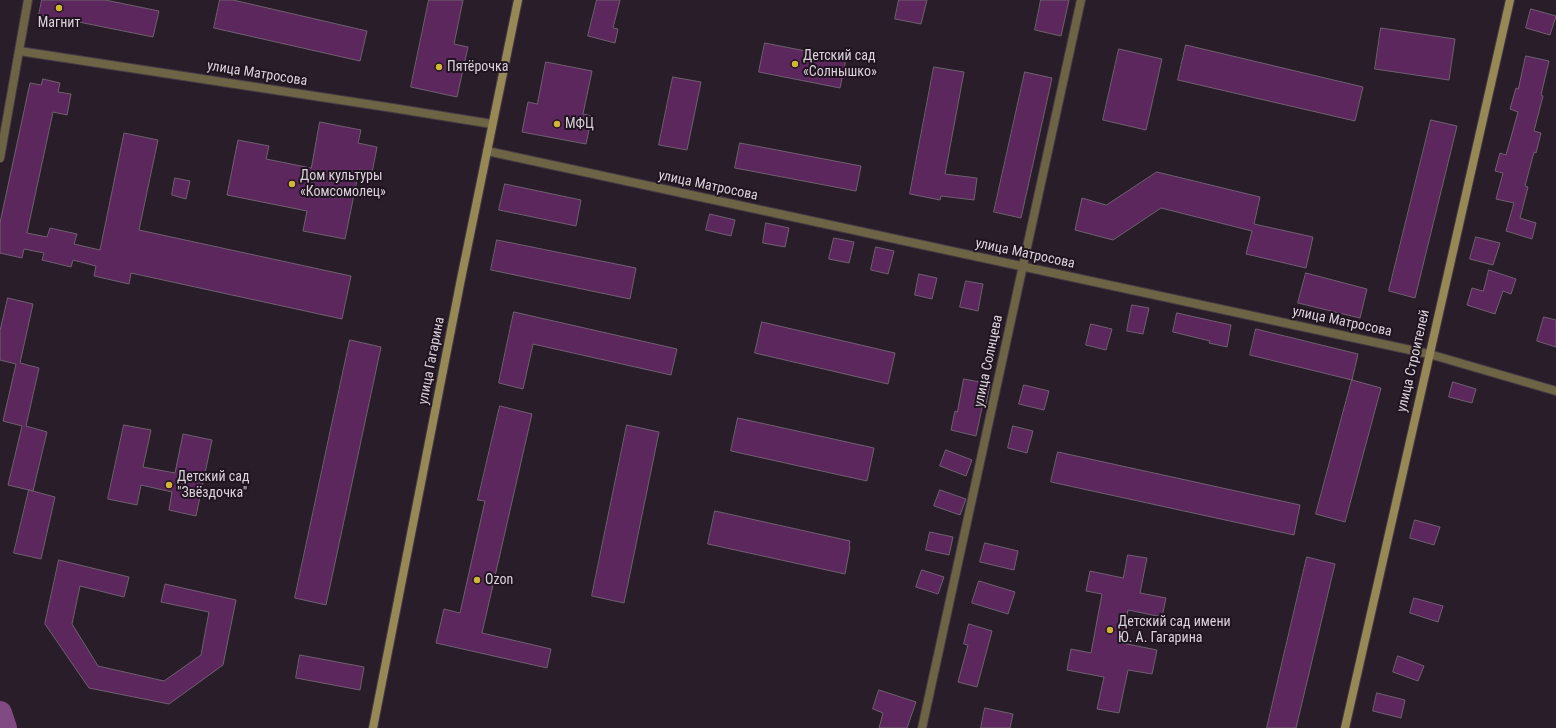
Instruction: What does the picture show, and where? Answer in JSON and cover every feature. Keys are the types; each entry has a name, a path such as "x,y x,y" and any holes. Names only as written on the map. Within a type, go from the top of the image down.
{"main road":[{"name":"улица Гагарина","path":"373,728 492,124 518,0"},
{"name":"улица Строителей","path":"1345,728 1510,0"}],"street":[{"path":"0,158 28,0"},
{"name":"улица Солнцева","path":"922,728 1081,0"},
{"name":"улица Матросова","path":"19,51 386,106 492,124"},
{"name":"улица Матросова","path":"487,151 1429,354 1556,391"}],"building":[{"path":"42,0 105,0 159,11 153,37 74,21 74,23 39,15"},
{"path":"220,0 233,0 367,31 360,61 214,28"},
{"name":"Пятёрочка","path":"429,0 463,0 454,44 468,47 457,97 411,87"},
{"path":"597,0 620,0 613,28 618,29 615,43 588,36"},
{"path":"899,0 927,0 921,24 895,19"},
{"path":"1041,0 1069,0 1061,36 1035,30"},
{"path":"1531,9 1556,16 1550,35 1526,28"},
{"path":"1381,28 1455,39 1449,80 1375,69"},
{"path":"765,43 846,59 840,88 759,72"},
{"path":"1186,45 1363,87 1355,121 1178,80"},
{"path":"1119,49 1162,59 1146,130 1103,120"},
{"path":"1526,56 1549,61 1541,95 1543,96 1534,131 1541,133 1536,153 1534,152 1525,186 1528,187 1520,218 1536,223 1532,239 1506,231 1514,203 1496,199 1503,173 1495,171 1500,153 1506,155 1518,112 1510,109 1516,88 1518,89"},
{"path":"546,62 592,71 583,114 592,116 586,144 522,132 528,102 537,104"},
{"path":"934,67 964,72 945,174 977,178 974,200 941,196 940,200 910,194"},
{"path":"1025,72 1052,78 1021,218 994,212"},
{"path":"673,77 701,82 687,150 659,145"},
{"path":"43,79 60,83 58,92 71,94 67,115 53,112 27,233 47,237 50,228 77,234 74,244 100,250 124,133 158,140 139,230 351,276 342,319 131,273 129,284 94,276 96,266 73,260 71,267 42,260 44,253 24,249 22,258 0,253 0,223 30,83 41,85"},
{"path":"1431,120 1457,126 1415,298 1389,291"},
{"name":"Дом культуры «Комсомолец»","path":"320,122 361,130 358,143 377,147 372,173 359,170 345,239 303,231 307,211 227,195 238,140 269,146 266,159 311,168"},
{"path":"740,143 861,166 856,191 735,168"},
{"path":"1157,172 1260,197 1254,224 1313,237 1306,268 1246,254 1252,231 1161,208 1113,240 1075,230 1082,198 1106,205"},
{"path":"175,178 190,181 186,199 172,195"},
{"path":"505,184 581,200 576,226 499,210"},
{"path":"710,214 735,220 731,236 706,230"},
{"path":"766,223 789,228 785,247 763,243"},
{"path":"1476,237 1500,243 1493,265 1470,259"},
{"path":"834,238 854,242 849,263 829,259"},
{"path":"497,240 636,268 630,299 491,270"},
{"path":"876,247 894,251 888,274 871,270"},
{"path":"1489,270 1516,279 1511,294 1503,291 1495,314 1467,305 1472,288 1483,291"},
{"path":"1306,273 1367,289 1360,318 1298,303"},
{"path":"919,274 937,278 932,299 915,295"},
{"path":"966,281 983,284 978,311 960,307"},
{"path":"8,298 33,304 20,363 39,368 26,426 47,432 33,491 8,485 22,426 3,421 16,364 0,360 0,331"},
{"path":"1132,305 1149,308 1143,334 1127,331"},
{"path":"514,312 677,349 671,375 533,344 523,389 499,383"},
{"path":"1177,313 1231,325 1227,347 1209,343 1210,341 1173,332"},
{"path":"1544,317 1556,320 1556,347 1537,341"},
{"path":"762,322 895,353 888,384 755,353"},
{"path":"1091,324 1112,329 1106,350 1086,345"},
{"path":"1256,329 1358,354 1352,380 1250,355"},
{"path":"350,340 381,347 326,605 295,598"},
{"path":"964,379 990,384 986,404 983,403 976,436 951,430 955,411 957,412"},
{"path":"1352,380 1381,388 1345,522 1316,514"},
{"path":"1453,382 1476,389 1472,403 1449,397"},
{"path":"1024,385 1049,391 1044,410 1019,404"},
{"path":"500,406 532,414 482,633 551,649 547,668 436,643 444,609 460,613 485,501 478,500"},
{"path":"738,418 874,448 867,481 731,451"},
{"path":"124,425 151,430 143,467 175,473 183,434 212,440 196,516 169,510 172,492 141,485 137,505 108,499"},
{"path":"627,425 659,432 624,603 592,596"},
{"path":"1013,426 1033,431 1027,453 1008,448"},
{"path":"946,450 972,460 966,476 940,466"},
{"path":"1058,452 1300,505 1294,535 1051,482"},
{"path":"29,490 55,497 41,559 14,553"},
{"path":"940,490 966,499 960,515 934,506"},
{"path":"715,511 850,541 845,574 708,544"},
{"path":"1415,520 1440,527 1434,545 1410,538"},
{"path":"930,532 953,537 949,555 926,550"},
{"path":"985,543 1018,551 1014,570 980,562"},
{"name":"Детский сад имени Ю. А. Гагарина","path":"1128,555 1147,558 1140,593 1166,598 1162,617 1128,610 1122,643 1157,650 1152,674 1128,670 1119,713 1097,709 1104,677 1067,670 1071,649 1091,653 1102,594 1086,591 1090,571 1123,578"},
{"path":"1307,557 1335,564 1296,728 1267,728"},
{"path":"59,560 129,577 124,597 80,586 72,624 98,666 164,681 201,655 209,612 161,602 165,584 236,600 223,665 169,704 89,688 45,624"},
{"path":"922,570 944,577 938,594 916,587"},
{"path":"979,581 1015,592 1008,614 972,603"},
{"path":"1414,598 1443,606 1438,622 1410,613"},
{"path":"969,624 992,631 977,687 958,682 968,645 964,644"},
{"path":"300,655 364,667 360,690 296,678"},
{"path":"1398,656 1424,666 1418,681 1393,672"},
{"path":"879,690 916,702 907,728 879,728 883,713 873,709"},
{"path":"1377,693 1405,700 1401,718 1373,711"},
{"path":"985,708 1013,714 1010,728 981,728"}],"waterway":[{"path":"0,713 5,728"}],"place":[{"name":"Магнит","path":"59,8"},
{"name":"Детский сад «Солнышко»","path":"795,64"},
{"name":"Пятёрочка","path":"439,67"},
{"name":"МФЦ","path":"557,124"},
{"name":"Дом культуры «Комсомолец»","path":"292,184"},
{"name":"Детский сад \"Звёздочка\"","path":"169,485"},
{"name":"Ozon","path":"477,580"},
{"name":"Детский сад имени Ю. А. Гагарина","path":"1110,630"}]}
